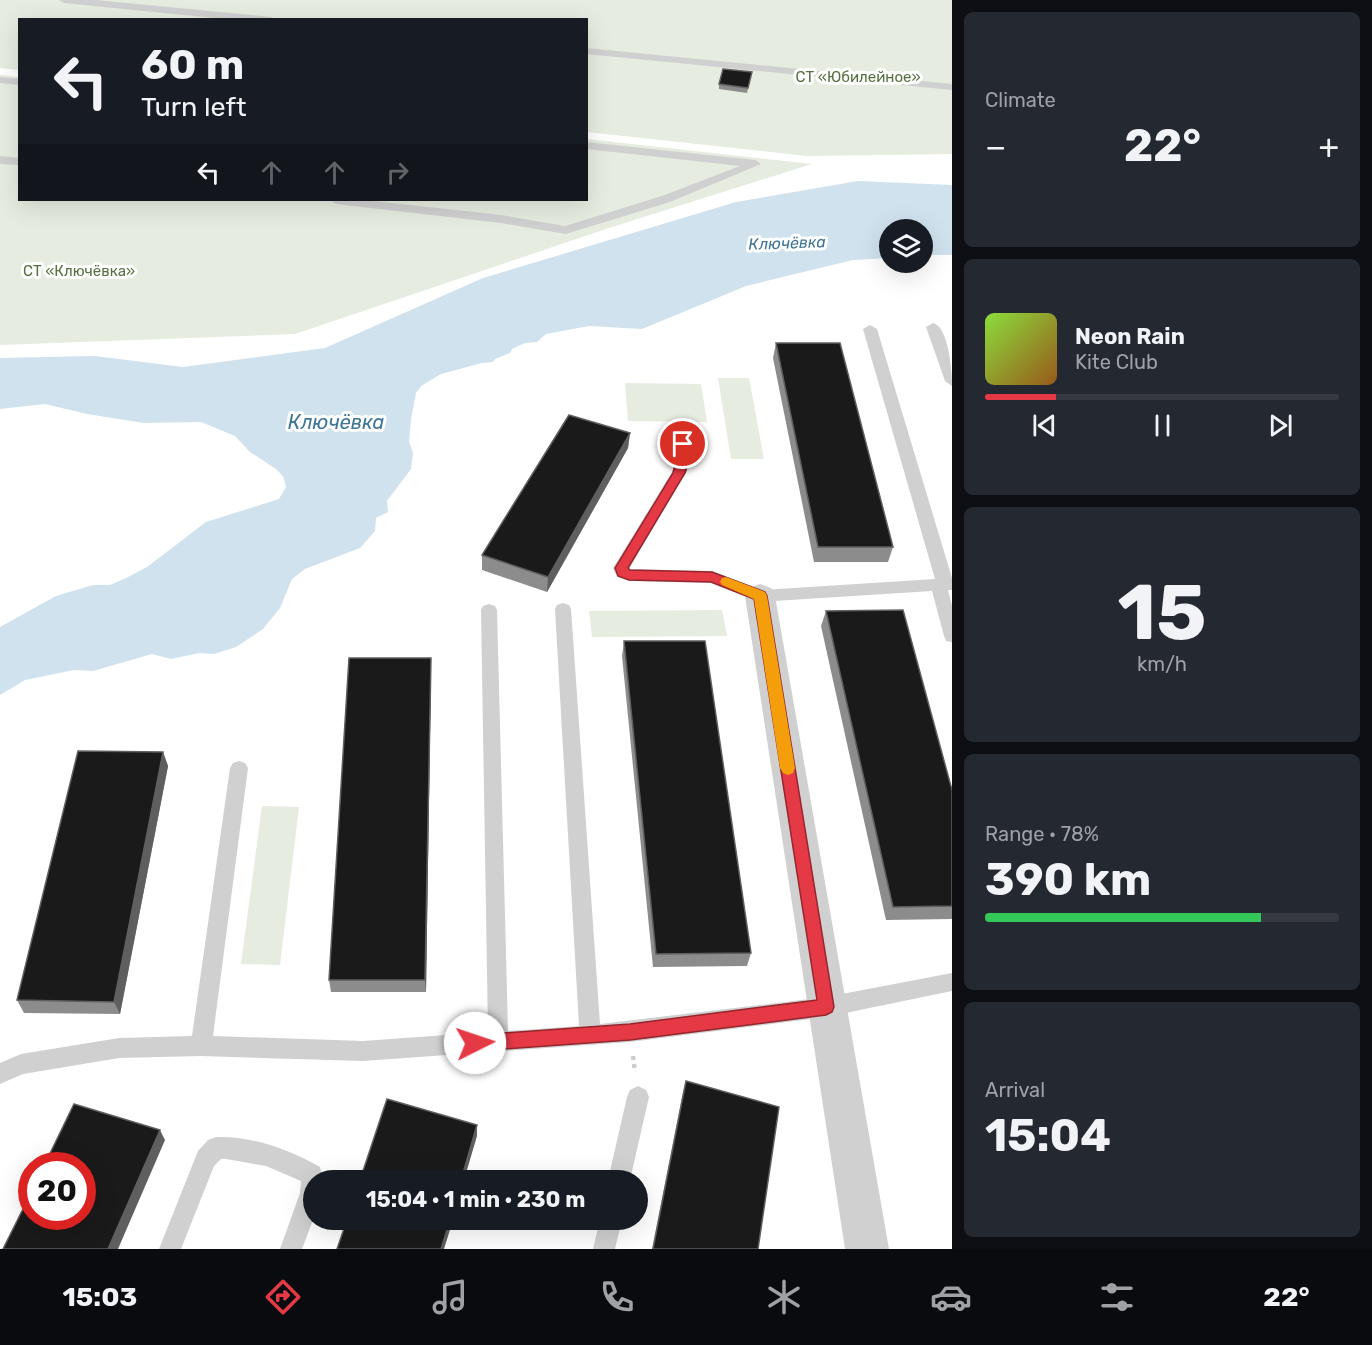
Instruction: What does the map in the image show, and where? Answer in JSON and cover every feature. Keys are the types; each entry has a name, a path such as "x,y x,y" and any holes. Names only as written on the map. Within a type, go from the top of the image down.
{"street":[{"path":"760,596 867,1249"}],"lane":[{"path":"64,0 252,18"},
{"path":"212,14 220,0"},
{"path":"588,51 952,87"},
{"path":"0,80 18,82"},
{"path":"345,201 501,219 566,230 666,199 755,164 588,146"},
{"path":"0,160 18,162"},
{"path":"933,327 952,381"},
{"path":"870,329 945,584 952,636"},
{"path":"683,428 682,467 621,568 623,573 712,577 760,596 945,584"},
{"path":"563,609 590,1035"},
{"path":"489,610 498,1041"},
{"path":"201,1046 239,768"},
{"path":"0,1074 21,1064 119,1048 201,1046 363,1051 630,1032 826,1007 952,982"},
{"path":"621,1170 638,1097"},
{"path":"170,1249 206,1160 216,1148 230,1147 300,1167 312,1175 311,1193 291,1249"},
{"path":"604,1249 609,1230"}],"path":[{"path":"630,1032 638,1097"}],"green space":[{"name":"СТ «Юбилейное»","path":"0,0 952,0 952,154 807,156 588,132 588,18 18,18 18,70 0,68"},
{"name":"СТ «Ключёвка»","path":"0,75 18,77 18,201 588,201 588,139 812,164 612,227 295,334 0,345"},
{"path":"718,378 749,378 764,459 731,459"},
{"path":"625,383 701,384 707,422 628,421"},
{"path":"722,610 727,636 592,637 589,611"},
{"path":"262,806 299,807 280,965 241,964"}],"water":[{"name":"Ключёвка","path":"858,181 952,185 952,255 933,255 933,219 879,219 879,259 853,260 746,286 642,329 589,326 546,334 537,342 525,343 493,362 441,374 421,386 416,393 409,442 413,453 411,469 387,501 388,512 376,518 375,531 360,548 305,569 292,579 280,608 263,629 236,647 214,654 199,653 171,659 152,654 93,671 74,670 25,680 0,695 0,627 56,596 93,585 110,585 126,578 147,567 206,522 279,499 286,487 283,476 276,469 250,452 235,436 201,422 144,423 87,414 45,404 0,409 0,358 95,356 183,367 325,348 483,278 736,202"}],"building":[{"path":"723,69 752,72 748,88 719,84"},
{"path":"776,343 840,343 893,547 818,547"},
{"path":"569,415 630,433 548,577 482,555"},
{"path":"903,610 952,790 952,906 893,907 826,611"},
{"path":"624,641 705,641 751,953 656,954"},
{"path":"349,658 431,658 425,980 329,980"},
{"path":"78,751 163,752 114,1002 17,1000"},
{"path":"686,1081 779,1107 758,1249 653,1249"},
{"path":"387,1099 477,1125 464,1170 363,1170"},
{"path":"74,1104 160,1130 108,1249 3,1249 18,1219 18,1230 96,1230 96,1152 51,1152"},
{"path":"344,1230 447,1230 441,1249 337,1249"}],"slow traffic":[{"path":"726,582 760,596 788,768"}],"route":[{"path":"475,1043 630,1032 826,1007 760,596 712,577 629,575 623,573 621,568 679,473 682,467 683,444"}]}
